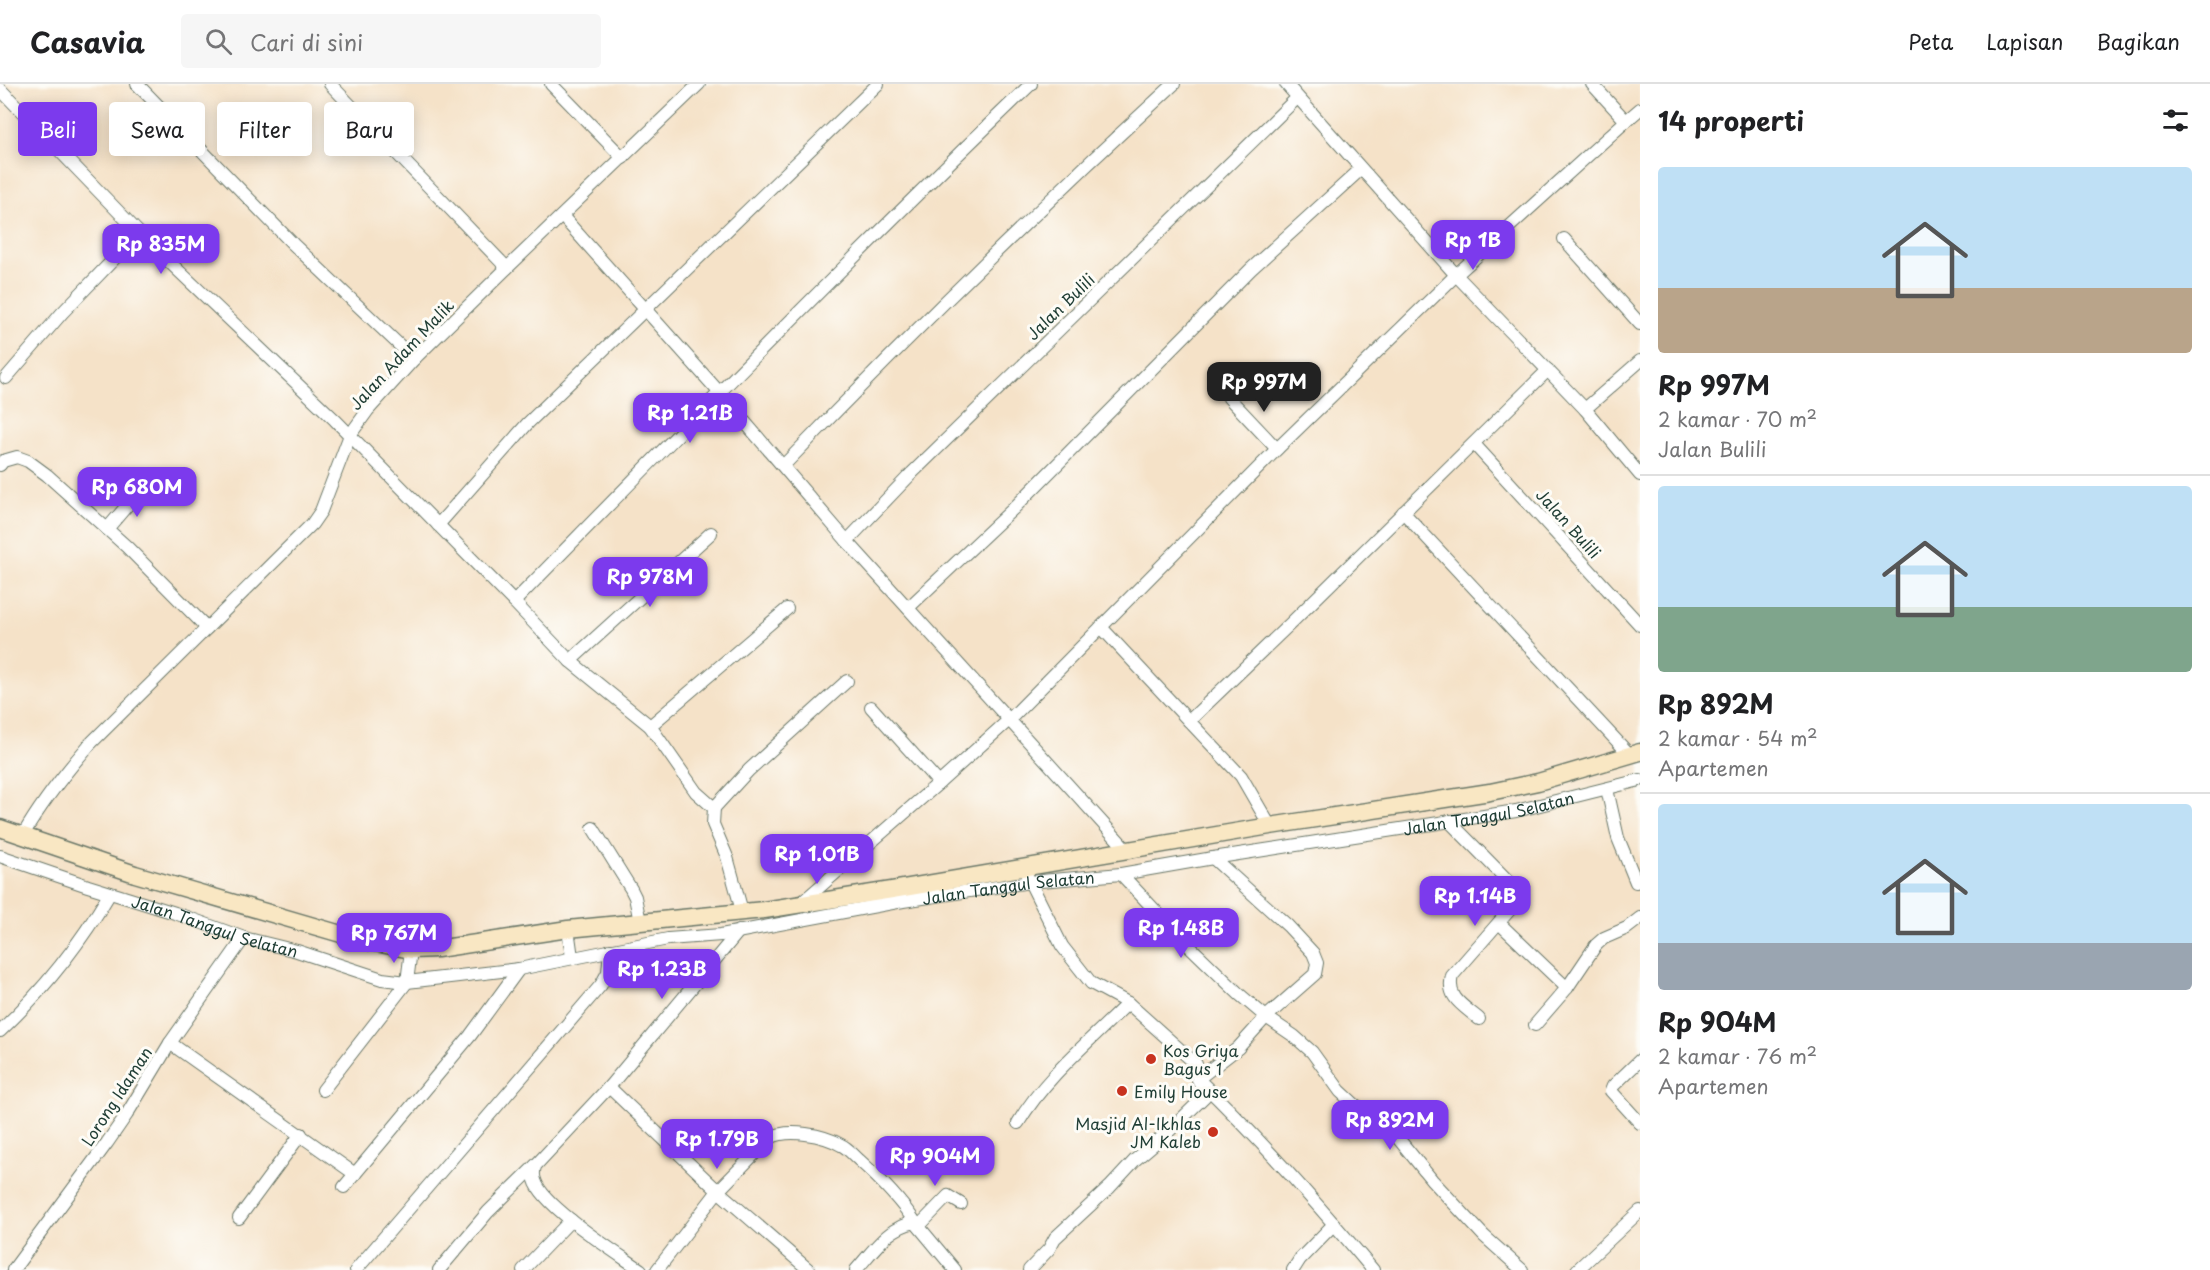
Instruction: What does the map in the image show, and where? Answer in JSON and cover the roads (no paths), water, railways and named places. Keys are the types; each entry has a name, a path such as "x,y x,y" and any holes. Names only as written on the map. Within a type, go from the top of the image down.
{"street":[{"path":"137,84 293,244 414,359"},
{"path":"330,84 507,268"},
{"path":"551,84 622,158"},
{"name":"Jalan Adam Malik","path":"23,835 55,787 90,744 312,524 321,511 350,435 368,410 414,359 699,84"},
{"path":"438,525 528,423 878,84"},
{"path":"514,602 923,187 1031,84"},
{"path":"784,465 965,280 1174,84"},
{"path":"1286,84 1456,274 1585,409 1640,475"},
{"path":"1592,84 1626,121"},
{"path":"0,89 139,233 350,435 570,661 650,726 696,792 714,808"},
{"name":"Jalan Bulili","path":"848,541 912,473 1298,98"},
{"path":"799,905 1010,719 1277,449 1456,274 1640,109"},
{"path":"908,608 1006,515 1251,268 1361,169"},
{"path":"562,216 784,465 848,541 1127,850"},
{"path":"6,378 62,313 139,233"},
{"path":"1564,239 1640,324"},
{"path":"1585,409 1640,361"},
{"path":"1189,721 1548,370"},
{"path":"1229,398 1277,449"},
{"name":"Jalan Bulili","path":"1473,444 1640,625"},
{"path":"0,465 3,461 17,457 28,460 107,530 207,628"},
{"path":"107,530 143,487"},
{"path":"1403,512 1635,754"},
{"path":"570,661 711,533"},
{"path":"650,726 787,609"},
{"path":"1101,627 1241,776 1270,826"},
{"path":"742,911 727,857 713,824 714,808 748,770 847,681"},
{"path":"871,707 939,783"},
{"name":"Jalan Tanggul Selatan","path":"0,828 135,874 365,941 411,950 477,944 568,929 799,905 1270,826 1490,792 1539,782 1635,754"},
{"name":"Jalan Tanggul Selatan","path":"0,856 244,938 297,951 382,978 407,982 519,969 610,950 721,934 903,902 1030,882 1121,874 1516,811 1640,780"},
{"path":"1607,789 1618,838 1639,884"},
{"path":"1449,821 1518,891 1514,905 1455,971 1450,980 1450,989 1454,998 1479,1019"},
{"path":"593,828 631,889 640,922"},
{"path":"1198,1079 1238,1048 1266,1017 1315,974 1317,963 1313,953 1288,926 1213,858"},
{"path":"1023,867 1062,946 1078,968 1091,983 1128,1003 1196,1064 1198,1079 1205,1096 1135,1160 1056,1238 1029,1270"},
{"path":"1121,874 1181,938 1266,1017 1294,1036 1312,1052 1340,1090 1354,1104 1393,1132 1432,1180 1477,1229 1522,1270"},
{"path":"0,1032 40,991 94,919 110,893"},
{"path":"1535,1025 1567,988 1596,945 1640,918"},
{"path":"1499,923 1567,988"},
{"path":"568,929 572,957"},
{"path":"439,1270 488,1212 609,1088 739,931"},
{"name":"Lorong Idaman","path":"13,1270 127,1114 170,1042 244,938"},
{"path":"323,1090 407,982 411,950"},
{"path":"356,1270 601,985 608,972 610,950"},
{"path":"344,1187 470,1036 519,969"},
{"path":"1018,1123 1053,1076 1128,1003"},
{"path":"170,1042 355,1174"},
{"path":"1640,1060 1611,1090 1640,1123"},
{"path":"1198,1079 1244,1124 1373,1270"},
{"path":"609,1088 718,1191 809,1270"},
{"path":"657,1270 718,1191 770,1138 779,1133 805,1133 842,1145 902,1203 955,1270"},
{"path":"239,1218 301,1134"},
{"path":"535,1166 535,1180 547,1198 571,1220 641,1270"},
{"path":"856,1270 899,1225 917,1224 948,1196 961,1204"},
{"path":"1577,1270 1638,1216"},
{"path":"523,1270 571,1220"},
{"path":"1293,1270 1300,1259 1334,1224"}],"place":[{"name":"Kos Griya Bagus 1","path":"1151,1059"},
{"name":"Emily House","path":"1122,1091"},
{"name":"Masjid Al-Ikhlas JM Kaleb","path":"1213,1132"}]}
